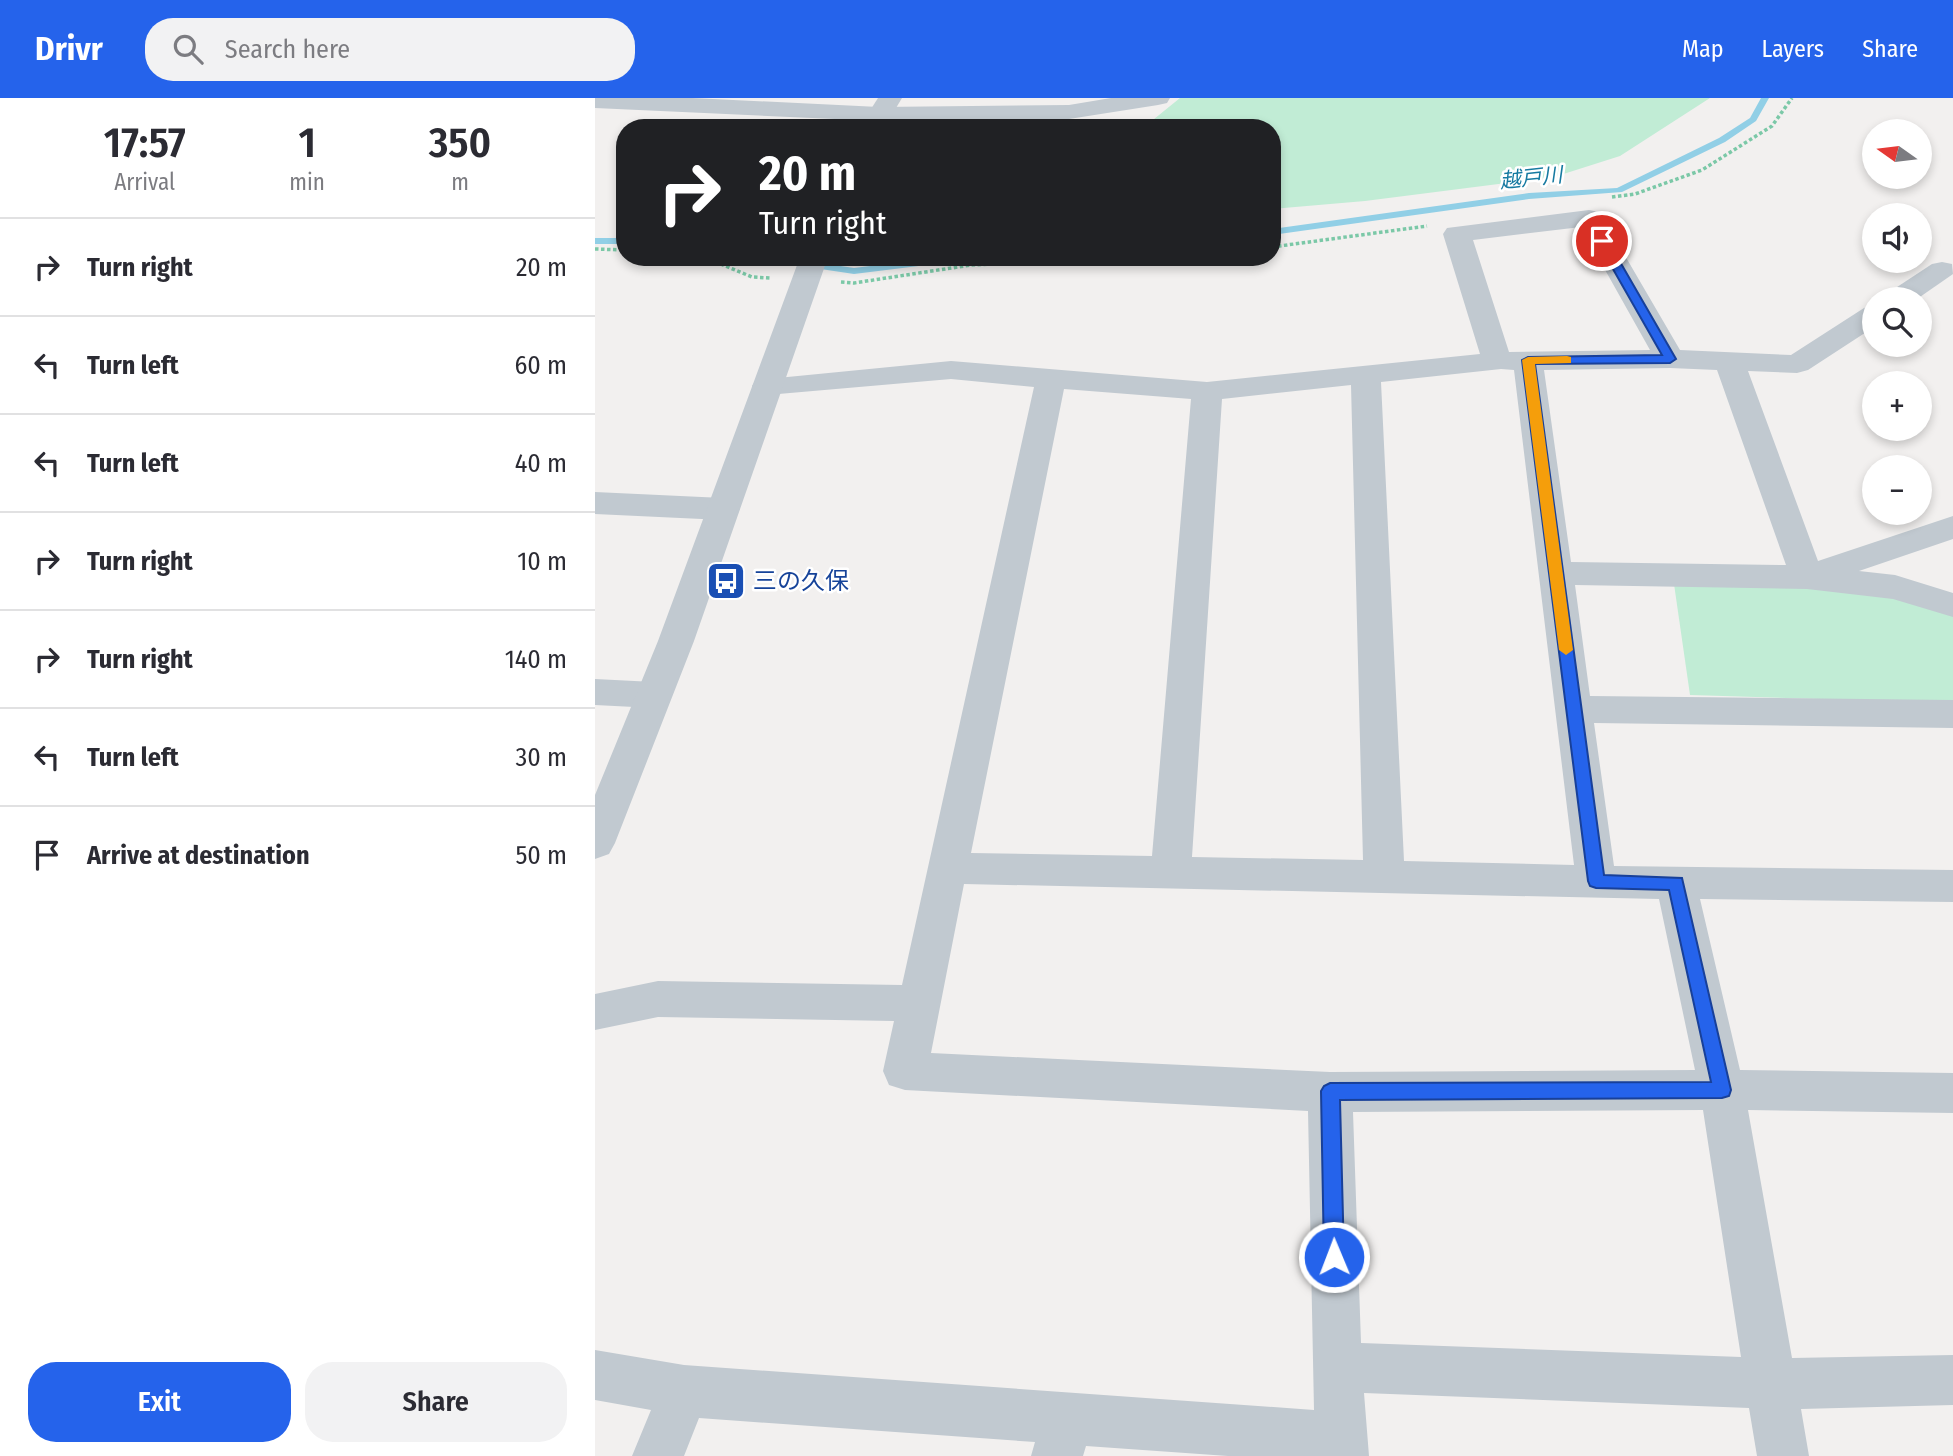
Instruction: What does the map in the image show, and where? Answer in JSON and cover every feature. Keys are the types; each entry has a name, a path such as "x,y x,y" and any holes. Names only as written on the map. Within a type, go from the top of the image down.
{"street":[{"path":"595,101 880,113 1069,112 1158,98"},
{"path":"1596,881 1556,573 1512,361 1457,234 1589,218 1670,359"},
{"path":"597,832 654,695 810,269"},
{"path":"1916,287 1942,270"},
{"path":"768,386 951,370 1207,391 1512,361 1670,359 1797,364 1862,322"},
{"path":"1729,361 1807,577"},
{"path":"1366,375 1384,877"},
{"path":"1051,379 905,1071 1330,1091 1722,1090 1953,1093"},
{"path":"1171,873 1207,391"},
{"path":"595,503 723,509"},
{"path":"1807,577 1953,527"},
{"path":"1556,573 1807,577 1895,587 1953,604"},
{"path":"595,692 654,695"},
{"path":"1574,709 1953,714"},
{"path":"947,869 1953,886"},
{"path":"1676,883 1722,1090 1783,1456"},
{"path":"595,1012 659,999 919,1003"},
{"path":"595,1375 684,1391 1063,1437 1343,1447 1337,1367 1330,1091"},
{"path":"1337,1367 1772,1384 1953,1380"},
{"path":"658,1456 684,1391"}],"path":[{"path":"595,249 616,250"},
{"path":"726,266 752,277 810,269 854,283 964,266"}],"green space":[{"path":"1180,98 1710,98 1620,156 1554,177 1365,201 1281,208 1281,119 1154,119"},
{"path":"1674,584 1895,587 1953,604 1953,703 1690,695"}],"waterway":[{"name":"越戸川","path":"1281,231 1529,196 1619,190 1722,140 1753,119 1765,98"},
{"name":"越戸川","path":"595,241 616,241"},
{"name":"越戸川","path":"821,266 854,271 894,266"}],"slow traffic":[{"path":"1566,650 1528,360 1567,360"}],"place":[{"name":"三の久保","path":"726,581"}],"route":[{"path":"1334,1257 1330,1091 1722,1090 1676,883 1596,881 1528,360 1670,359 1602,241"}]}
